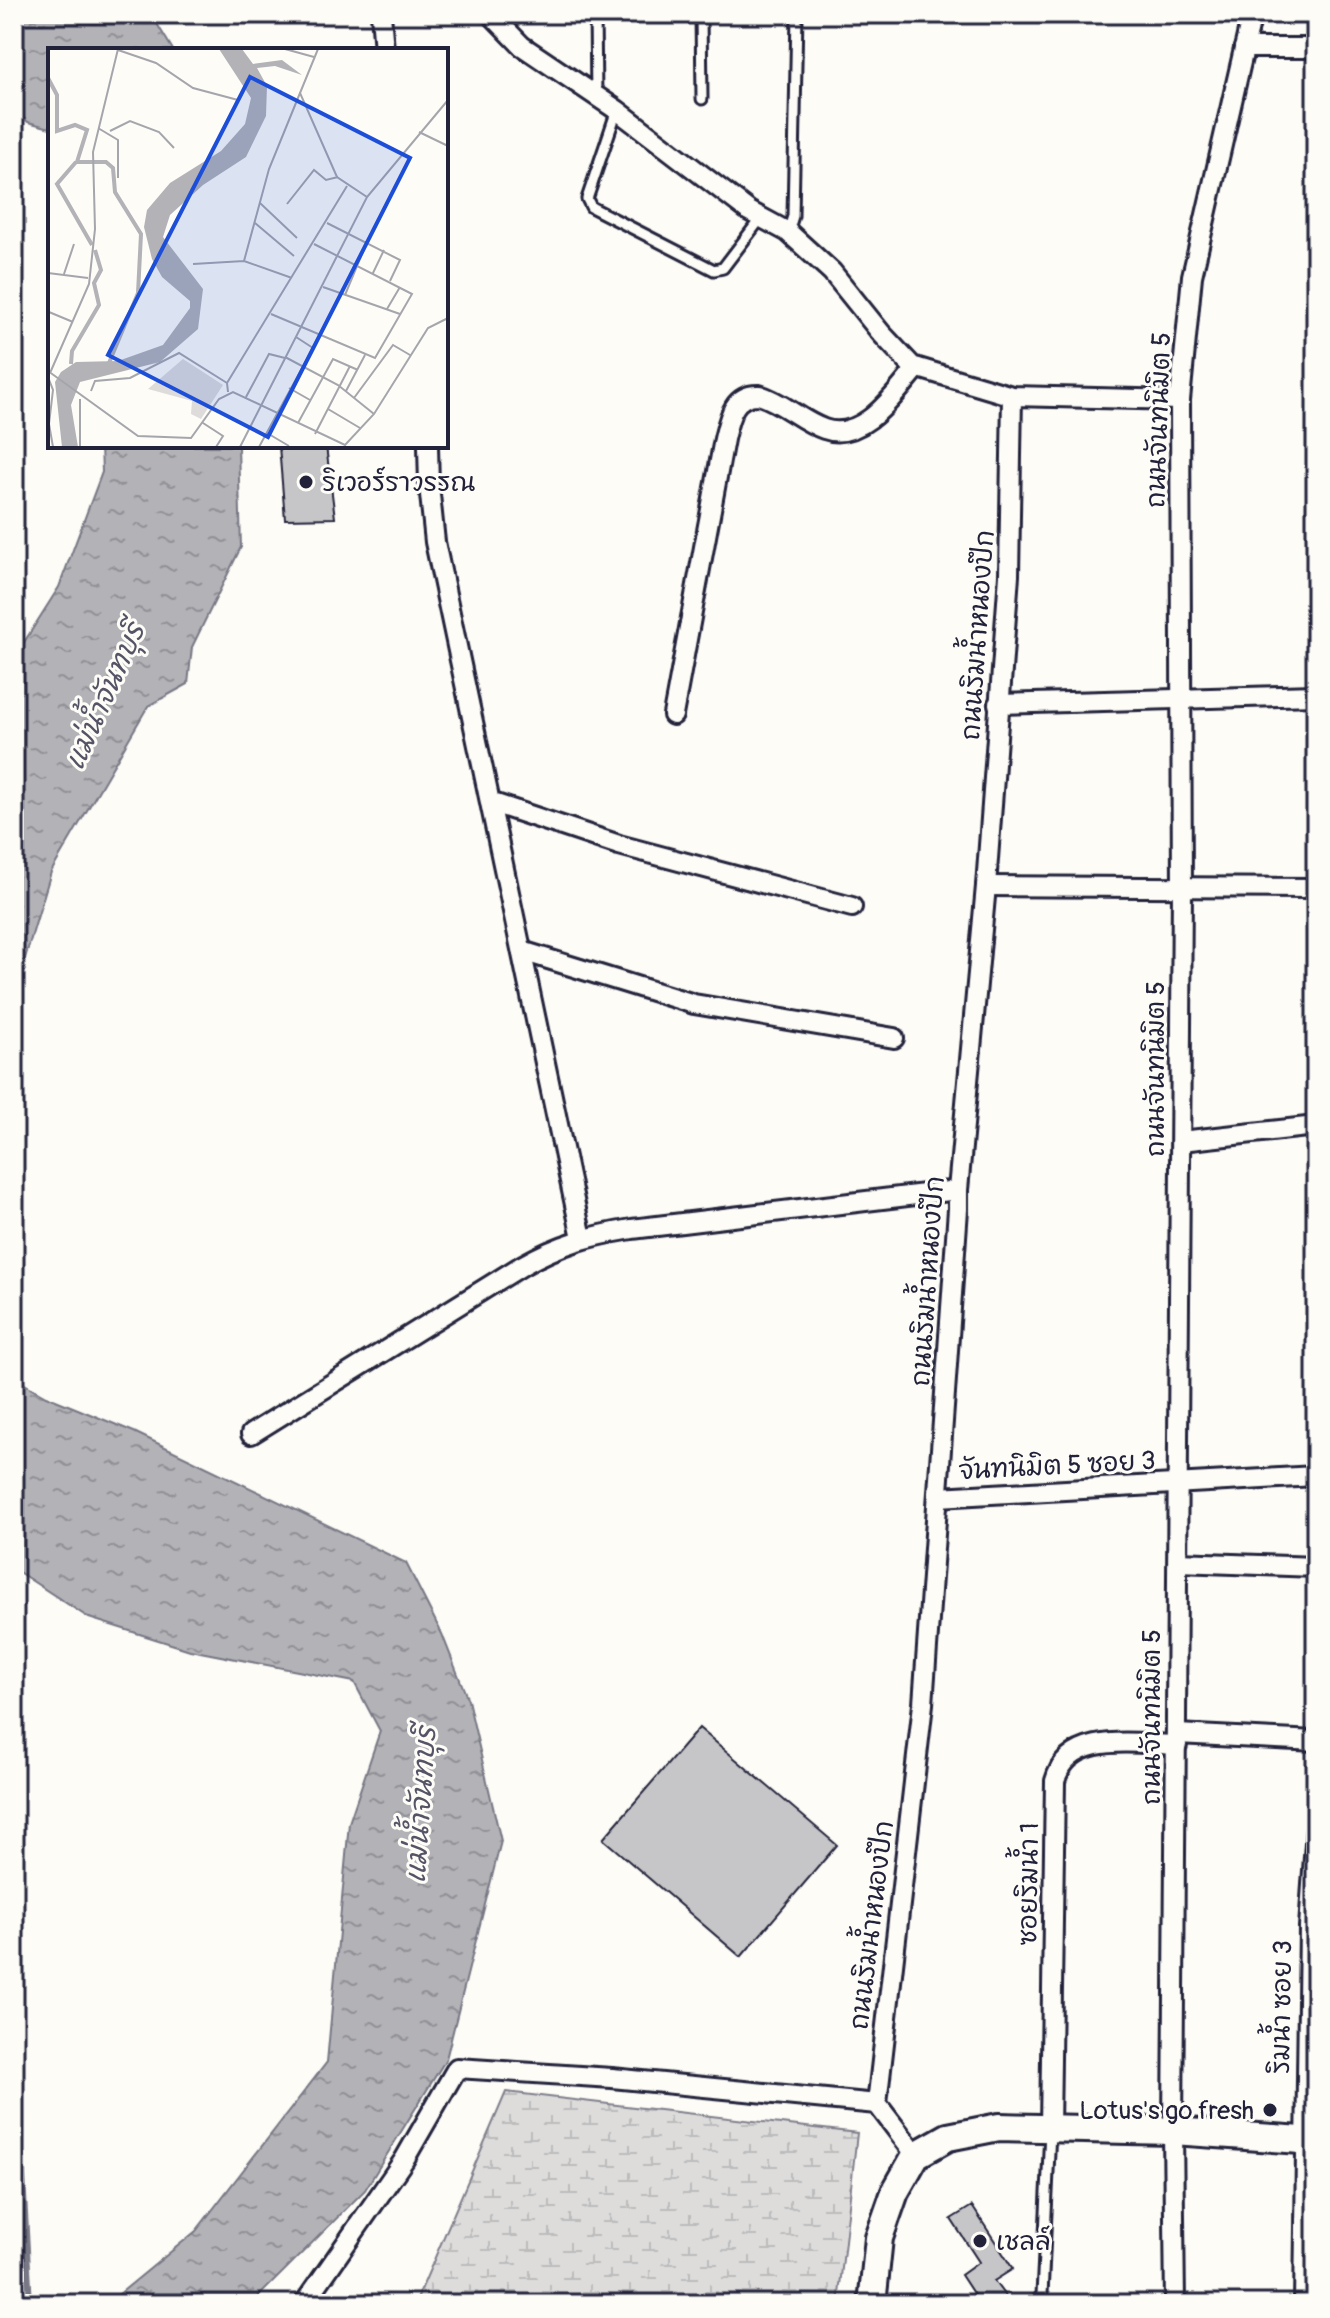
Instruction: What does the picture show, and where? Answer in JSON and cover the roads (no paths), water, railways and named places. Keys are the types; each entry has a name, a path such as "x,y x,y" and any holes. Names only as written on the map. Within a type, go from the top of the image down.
{"main road":[{"path":"872,2304 879,2238 895,2192 916,2155 948,2137 999,2127 1173,2131 1311,2140"}],"street":[{"path":"381,14 384,48"},
{"path":"491,14 522,46 617,110 761,218 788,232 832,272 912,366 1012,396 1180,400"},
{"name":"ถนนจันทนิมิต 5","path":"1175,2304 1173,2131 1182,889 1180,400 1192,276 1252,14"},
{"path":"1244,48 1312,48"},
{"path":"673,715 724,439 735,404 750,394 759,395 825,430 850,429 874,415 917,368"},
{"name":"ถนนริมน้ำหนองปึก","path":"877,2104 923,1704 958,1190 986,886 1009,575 1012,396"},
{"path":"428,448 435,542 582,1238"},
{"path":"998,704 1316,695"},
{"path":"490,802 619,845 852,907"},
{"path":"986,886 1316,888"},
{"path":"522,951 694,1004 894,1038"},
{"path":"1181,1141 1316,1126"},
{"path":"251,1434 523,1265 582,1238 632,1229 958,1190"},
{"name":"จันทนิมิต 5 ซอย 3","path":"938,1497 1316,1476"},
{"path":"1178,1562 1316,1567"},
{"name":"ซอยริมน้ำ 1","path":"1050,2128 1055,1781 1059,1769 1068,1756 1081,1748 1100,1744 1177,1739 1316,1741"},
{"name":"ริมน้ำ ซอย 3","path":"1308,2299 1316,1828"},
{"path":"304,2304 404,2160 457,2068 612,2078 877,2104 916,2155"}],"lane":[{"path":"595,14 596,96"},
{"path":"701,14 702,99"},
{"path":"788,232 793,216 797,14"},
{"path":"617,110 587,199 591,207 714,270 723,268 761,218"},
{"path":"1034,2304 1042,2295 1050,2128"}],"water":[{"path":"14,14 151,14 172,48 48,48 48,127 28,122 14,109"},
{"name":"แม่น้ำจันทบุรี","path":"101,448 238,448 241,547 192,647 188,684 148,706 51,872 14,995 14,658 59,587 102,472"},
{"name":"แม่น้ำจันทบุรี","path":"14,1378 46,1396 134,1432 406,1563 442,1634 468,1700 501,1841 446,2059 365,2190 251,2304 107,2304 196,2231 327,2062 349,1823 380,1731 354,1682 190,1650 89,1618 14,1569"}],"waterway":[{"path":"14,2013 30,2304"}],"place":[{"name":"ริเวอร์ราวรรณ","path":"306,482"},
{"name":"Lotus's go fresh","path":"1270,2110"},
{"name":"เชลล์","path":"980,2241"}]}
